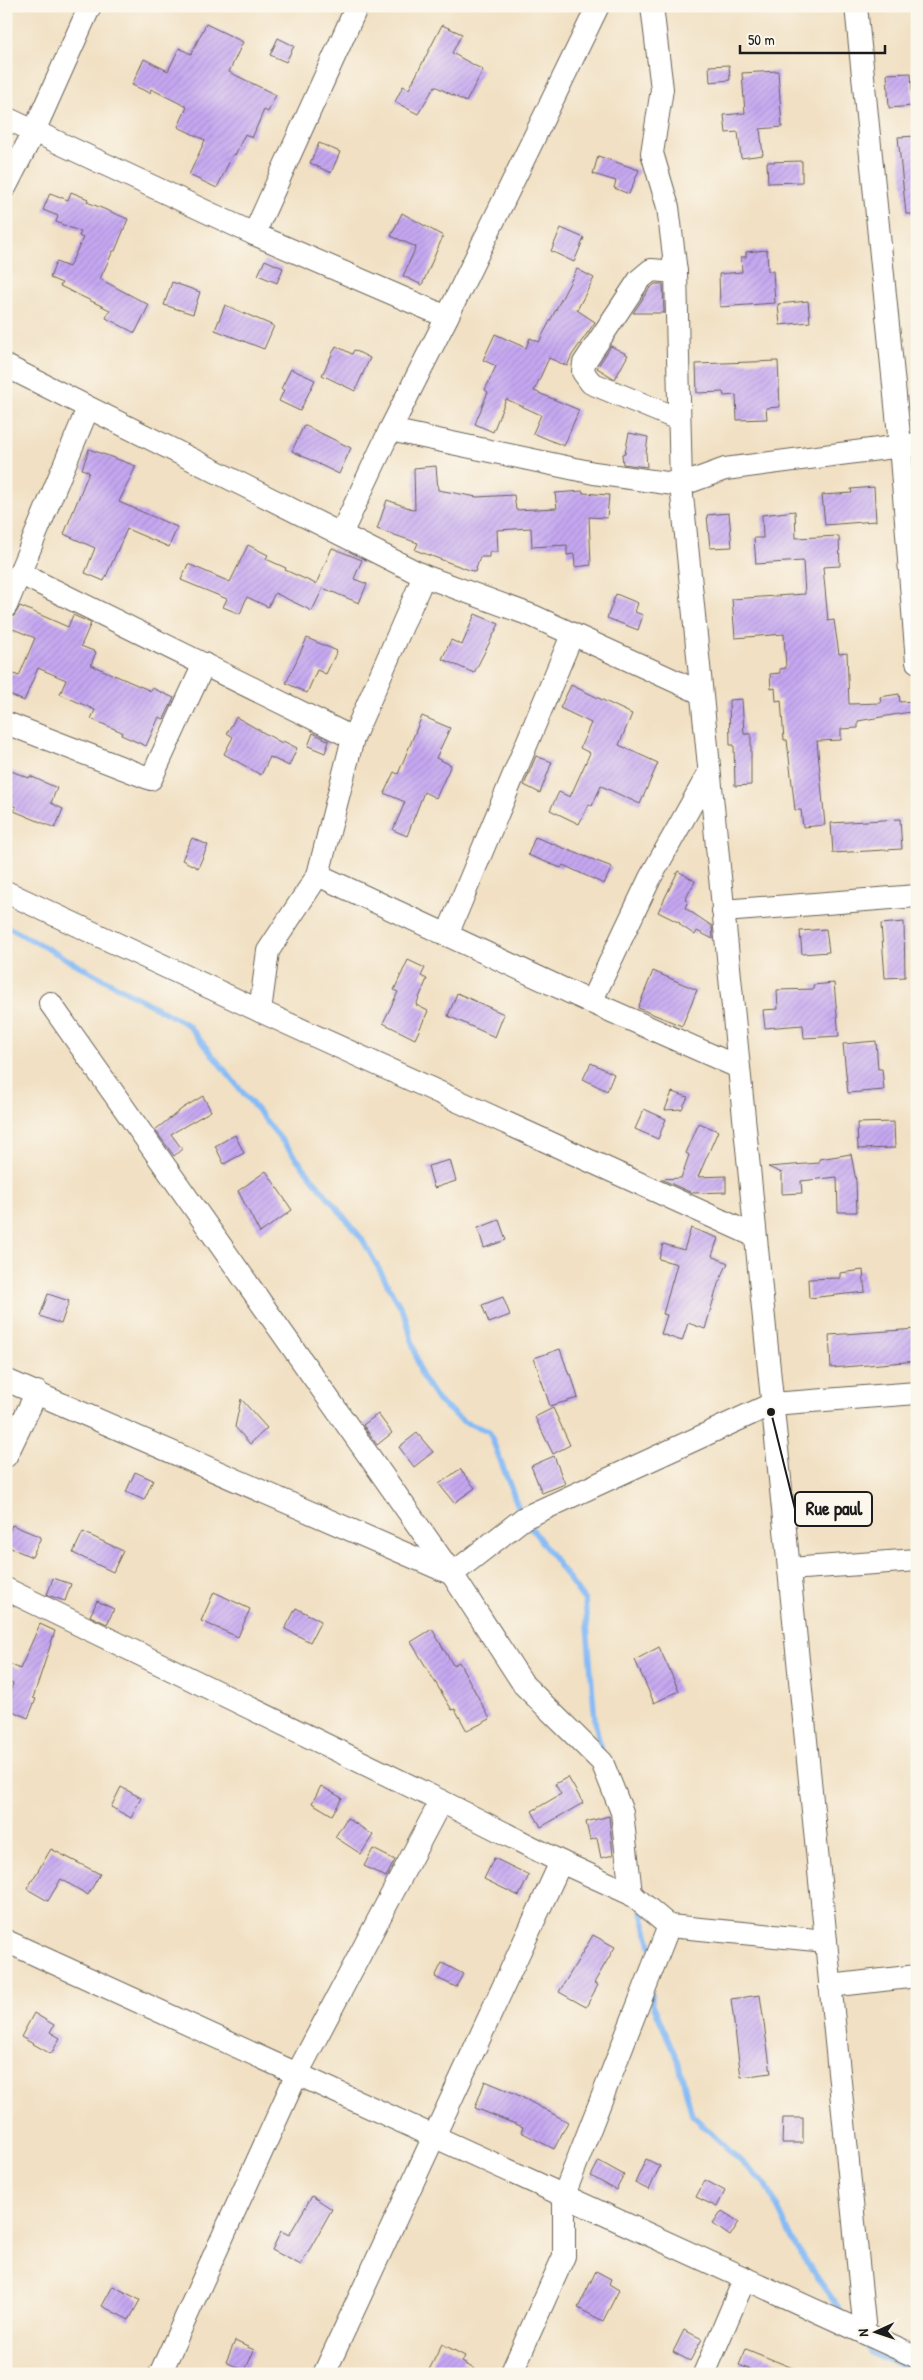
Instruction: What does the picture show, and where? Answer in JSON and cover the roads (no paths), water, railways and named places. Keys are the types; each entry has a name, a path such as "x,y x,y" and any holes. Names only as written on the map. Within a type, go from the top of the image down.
{"street":[{"path":"6,186 34,131 90,6"},
{"path":"254,234 357,6"},
{"path":"341,534 598,6"},
{"path":"652,6 662,89 652,152 668,206 676,272 681,485 865,2333"},
{"path":"856,6 908,444 917,662"},
{"path":"6,118 254,234 447,317"},
{"path":"676,272 650,270 643,275 584,362 584,372 591,384 678,419"},
{"path":"6,366 424,576 533,616 701,693"},
{"path":"6,606 88,408"},
{"path":"390,430 594,473 681,485 725,470 908,444"},
{"path":"20,574 353,738"},
{"path":"260,1011 268,951 318,874 353,738 424,576"},
{"path":"447,934 572,635"},
{"path":"6,723 151,779 204,664"},
{"path":"591,1002 650,878 709,773"},
{"path":"318,874 591,1002 738,1067"},
{"path":"6,892 260,1011 755,1236"},
{"path":"723,911 917,896"},
{"path":"50,1003 452,1574 524,1685 602,1762 622,1812 631,1894"},
{"path":"6,1380 38,1392 452,1574"},
{"path":"6,1456 38,1392"},
{"path":"452,1574 524,1518 772,1404 917,1393"},
{"path":"788,1569 917,1560"},
{"path":"6,1589 441,1801 560,1862 631,1894 669,1926 826,1941"},
{"path":"160,2374 297,2074 441,1801"},
{"path":"324,2374 560,1862"},
{"path":"512,2374 564,2256 564,2196 669,1926"},
{"path":"6,1941 917,2357"},
{"path":"830,1986 917,1976"},
{"path":"704,2374 745,2278"}],"waterway":[{"path":"6,926 188,1025 362,1239 405,1315 421,1375 438,1401 464,1422 489,1431 521,1514"},
{"path":"527,1522 585,1601 595,1721 601,1750"},
{"path":"642,1913 652,1949"},
{"path":"652,1995 652,2002 679,2064 692,2115 767,2186 796,2247 844,2315"},
{"path":"862,2340 871,2353 917,2373"}],"place":[{"name":"Rue paul","path":"771,1412"}]}
